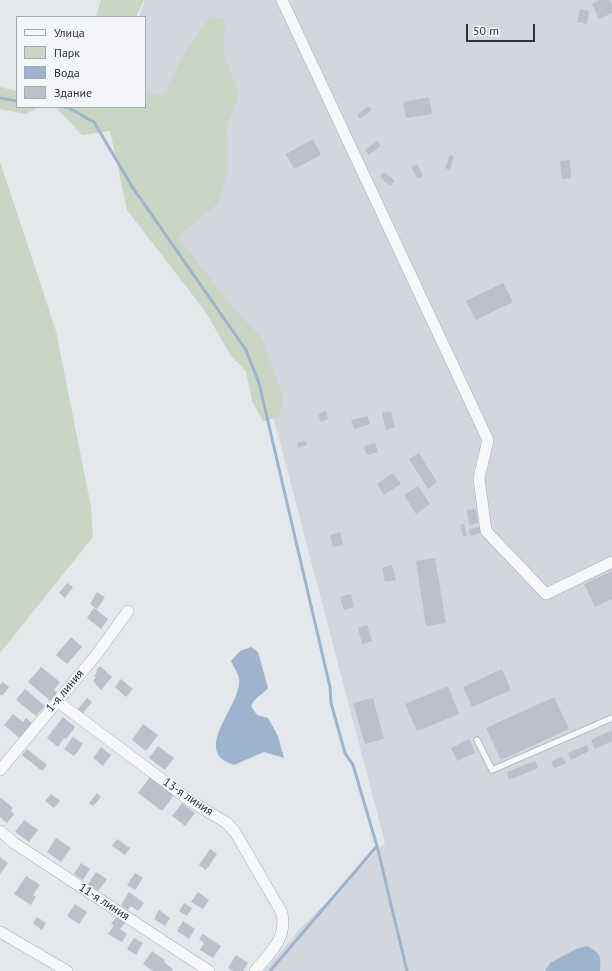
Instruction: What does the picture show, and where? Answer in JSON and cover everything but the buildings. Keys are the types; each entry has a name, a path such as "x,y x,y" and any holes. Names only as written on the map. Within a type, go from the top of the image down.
{"street":[{"path":"282,0 488,440 479,478 486,531 546,594 612,562"},
{"name":"1-я линия","path":"0,770 97,654 128,611"},
{"name":"13-я линия","path":"57,701 192,802 227,823 235,832 282,913 284,923 280,939 255,971"},
{"name":"11-я линия","path":"0,831 14,843 209,971"},
{"path":"0,932 68,971"}],"lane":[{"path":"478,740 492,770 612,718"}],"shaded area":[{"path":"145,0 612,0 612,971 264,971 301,928 385,843 276,427 249,341 142,198 146,108 146,16 139,16"}],"green space":[{"path":"101,0 144,0 136,16 96,16"},
{"path":"211,16 225,20 224,54 239,94 227,126 228,171 218,203 178,237 235,310 262,338 284,399 279,417 263,421 252,401 246,371 231,356 205,311 127,210 110,131 82,135 57,109 146,108 146,93 163,95 186,50"},
{"path":"0,87 16,91 16,108 36,108 25,114 0,109"},
{"path":"0,162 56,331 91,507 93,537 0,653"}],"water":[{"path":"251,647 258,652 268,688 252,703 251,706 257,715 268,718 278,736 284,758 264,752 234,765 220,757 216,749 217,740 235,698 238,687 238,674 231,661 240,651"},
{"path":"587,946 598,953 600,958 600,971 545,971 550,963 576,949"}],"waterway":[{"path":"0,98 16,101"},
{"path":"69,108 94,122 133,188 246,350 259,383 330,687 331,703 345,753 353,765 377,846 407,971"},
{"path":"270,971 377,846"}]}
